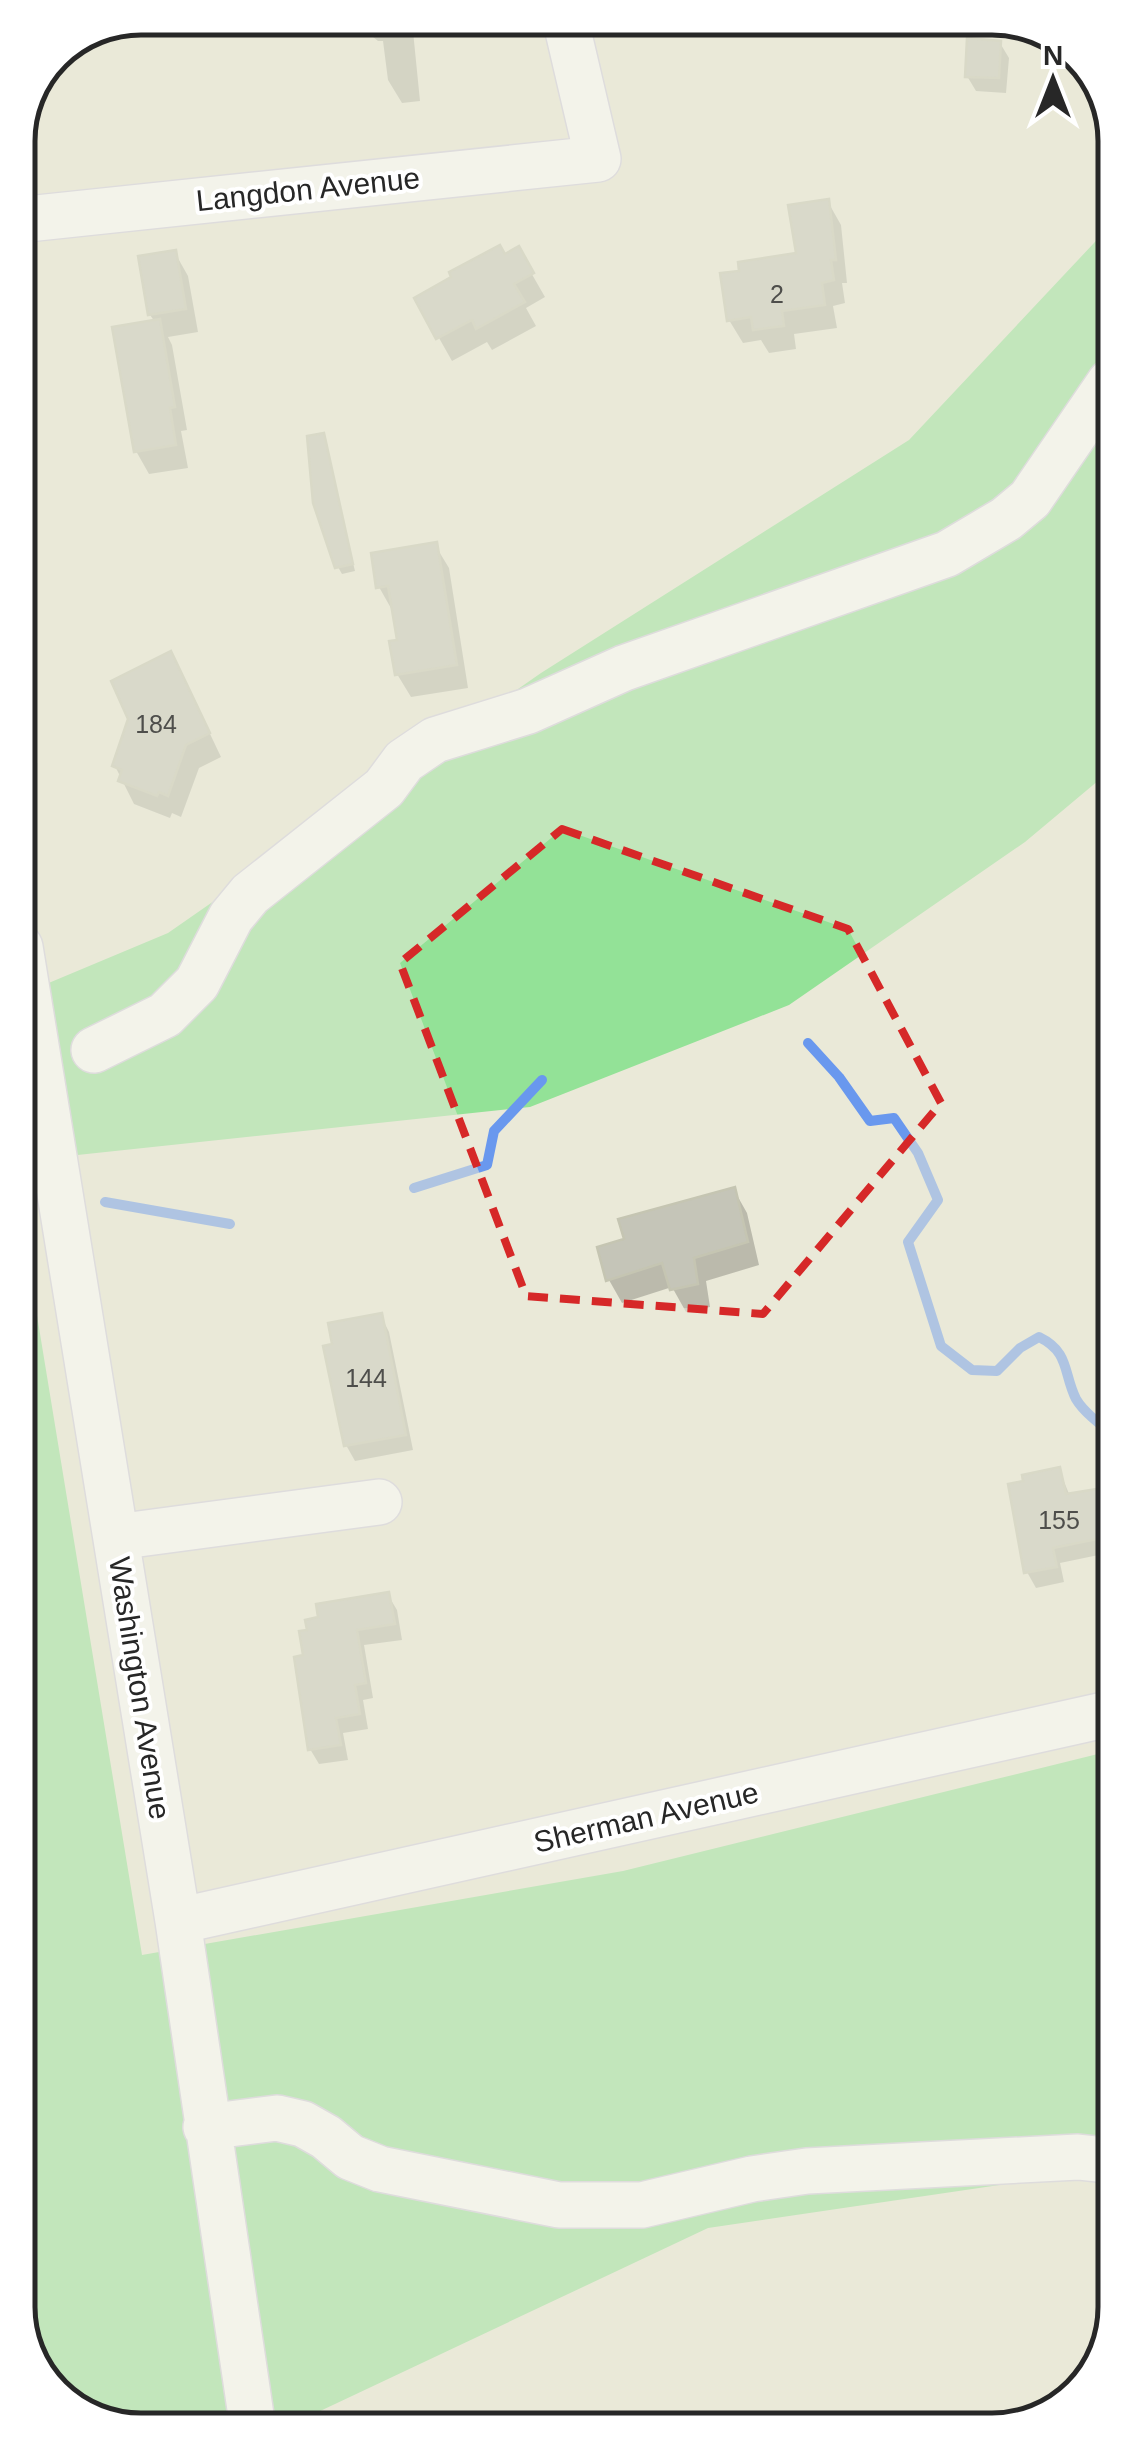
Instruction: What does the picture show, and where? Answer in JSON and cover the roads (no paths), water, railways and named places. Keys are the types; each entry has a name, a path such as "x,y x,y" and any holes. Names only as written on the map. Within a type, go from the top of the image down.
{"street":[{"name":"Langdon Avenue","path":"35,218 598,159 569,35"},
{"path":"94,1050 165,1015 197,983 231,916 250,894 384,788 404,760 434,740 528,711 624,668 947,554 1030,499 1098,400"},
{"name":"Washington Avenue","path":"35,1039 178,1921 250,2413"},
{"path":"116,1538 379,1502"},
{"name":"Sherman Avenue","path":"178,1921 1098,1717"},
{"path":"206,2127 277,2118 303,2124 326,2136 350,2157 380,2169 559,2205 642,2205 752,2179 807,2171 1098,2159"}],"waterway":[{"path":"808,1043 839,1077 870,1121 894,1118 918,1153 938,1200 908,1242 941,1346 972,1370 997,1371 1020,1348 1039,1337 1061,1356 1079,1404 1098,1422"},
{"path":"414,1188 487,1165 494,1131 542,1080"},
{"path":"105,1202 230,1224"}]}
